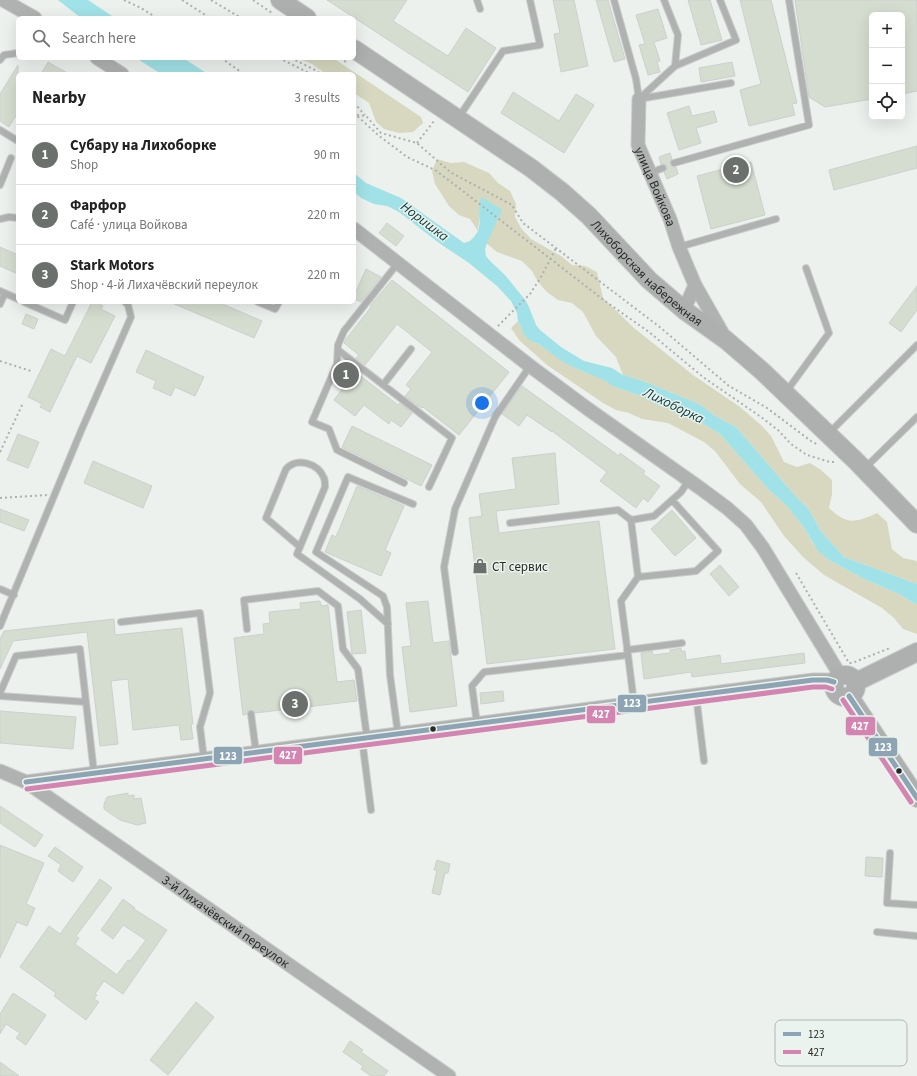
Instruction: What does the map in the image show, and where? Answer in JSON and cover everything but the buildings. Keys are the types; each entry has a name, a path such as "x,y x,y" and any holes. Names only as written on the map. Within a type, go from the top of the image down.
{"street":[{"path":"3,0 31,16"},
{"path":"277,7 302,16"},
{"name":"Лихоборская набережная","path":"356,50 531,168 562,192 589,216 649,280 684,310 726,340 762,371 785,393 824,440 864,469 917,524"},
{"path":"100,60 119,72"},
{"name":"улица Войкова","path":"640,99 638,145 670,219 694,285 726,340"},
{"path":"356,231 530,366 689,480 727,508 746,525 763,548 845,684 917,798"},
{"path":"684,310 694,285"},
{"path":"26,782 813,680 827,680 845,684 917,652"},
{"name":"3-й Лихачёвский переулок","path":"0,771 26,782 449,1076"}],"lane":[{"path":"477,0 480,9"},
{"path":"458,118 503,51 540,45 530,0"},
{"name":"улица Войкова","path":"614,0 636,79 640,99"},
{"path":"664,0 678,35 675,66"},
{"path":"640,99 675,66 736,40 720,0"},
{"path":"674,163 809,125 789,0"},
{"path":"0,60 4,55 16,53"},
{"path":"640,99 731,83"},
{"path":"0,130 16,140"},
{"path":"0,185 11,158"},
{"path":"650,173 663,168"},
{"path":"0,219 9,217 16,218"},
{"path":"679,247 776,219"},
{"path":"398,263 344,331 338,345 337,364 312,422 329,429 337,450 404,483"},
{"path":"785,393 829,333 806,268"},
{"path":"0,304 2,292 16,298"},
{"path":"29,304 65,320 72,304"},
{"path":"0,626 81,431 131,317 127,304"},
{"path":"262,304 275,310 278,304"},
{"path":"824,440 917,345"},
{"path":"383,385 411,349"},
{"path":"338,350 452,438 429,487"},
{"path":"455,652 444,567 455,508 495,417 530,366"},
{"path":"864,469 917,418"},
{"path":"300,546 266,518 286,469 290,464 299,461 309,464 318,470 324,478 325,487 297,554 360,599 388,624"},
{"path":"398,734 390,675 387,607 383,596 316,552 348,477 413,504"},
{"path":"631,520 654,516 681,492 689,480"},
{"path":"638,578 696,571 718,551 672,500"},
{"path":"510,523 618,510 631,520 638,578 621,601 634,703"},
{"path":"0,589 14,595"},
{"path":"247,629 244,600 318,591 338,606 343,649 358,669 371,810"},
{"path":"121,622 200,613 210,693 200,727 204,759"},
{"path":"477,724 472,686 484,672 627,653 682,643"},
{"path":"86,702 0,694 16,656 80,649 86,702 94,774"},
{"path":"696,695 704,761"},
{"path":"251,714 256,752"},
{"path":"890,853 887,903 917,906"},
{"path":"877,932 917,936"}],"path":[{"path":"124,0 142,8 154,16"},
{"path":"182,0 207,16"},
{"path":"211,0 238,16"},
{"path":"253,0 277,7"},
{"path":"224,60 241,72"},
{"path":"283,60 307,72"},
{"path":"295,60 318,72"},
{"path":"356,105 381,133 417,143 450,172 512,205 523,223 661,328 729,386 767,408 811,441 824,440"},
{"path":"356,114 366,116"},
{"path":"356,115 378,135 407,157 435,170 455,185 605,301 649,332 703,377 778,430 791,444 806,455 830,462 839,462"},
{"path":"417,143 434,121"},
{"path":"499,324 530,294 541,277 556,248"},
{"path":"0,361 31,371"},
{"path":"0,452 23,403"},
{"path":"0,498 55,494"},
{"path":"796,573 849,663 895,646"}],"green space":[{"path":"302,60 336,60 354,72 323,72 312,64"},
{"path":"356,73 421,117 423,123 413,132 399,133 384,129 376,122 369,103 356,94"},
{"path":"437,159 451,163 464,162 489,173 498,183 510,191 516,204 515,217 521,228 531,239 561,256 572,265 585,266 597,272 603,298 634,328 693,375 740,407 762,426 771,436 784,462 797,467 810,463 832,480 832,494 829,508 835,514 846,520 852,521 863,519 877,513 887,522 892,549 903,558 917,561 917,584 844,557 821,531 808,508 798,499 736,427 717,417 699,404 643,381 623,375 616,357 596,336 583,312 572,303 558,300 547,292 538,282 532,271 522,261 497,252 486,243 489,236 479,203 480,210 478,231 470,219 459,215 449,206 435,184 432,171"},
{"path":"518,321 524,332 532,341 575,368 607,381 612,386 644,397 675,413 702,423 720,434 770,491 786,505 803,526 814,545 829,560 866,580 899,594 917,605 917,634 903,629 894,618 882,608 824,575 803,557 784,536 761,502 740,484 715,451 704,442 668,423 642,419 629,413 616,410 603,403 547,365 519,340 511,328"}],"water":[{"path":"58,0 88,0 112,16 78,16"},
{"path":"139,60 186,60 205,72 158,72"},
{"path":"356,175 366,183 401,198 464,243 470,241 478,231 479,204 482,197 502,210 487,243 485,249 486,256 505,275 526,301 536,325 540,330 561,347 584,361 612,368 623,375 643,381 699,404 717,417 736,427 798,499 808,508 821,531 844,557 917,584 917,605 899,594 866,580 829,560 818,551 803,526 786,505 770,491 720,434 702,423 675,413 644,397 612,386 606,381 575,368 528,339 518,321 517,313 511,301 497,286 469,263 439,243 399,212 387,206 374,204 361,198 356,194"}],"transit line":[{"name":"123","path":"26,782 813,680 827,680 834,682"},
{"name":"427","path":"27,789 813,687 826,687 832,689"},
{"name":"123","path":"849,696 917,798"},
{"name":"427","path":"843,700 911,802"}],"place":[{"name":"Фарфор","path":"736,170"},
{"name":"Субару на Лихоборке","path":"346,375"},
{"name":"СТ сервис","path":"480,566"},
{"name":"Stark Motors","path":"295,704"}],"water label":[{"name":"Норишка","path":"425,221"},
{"name":"Лихоборка","path":"674,405"}]}
